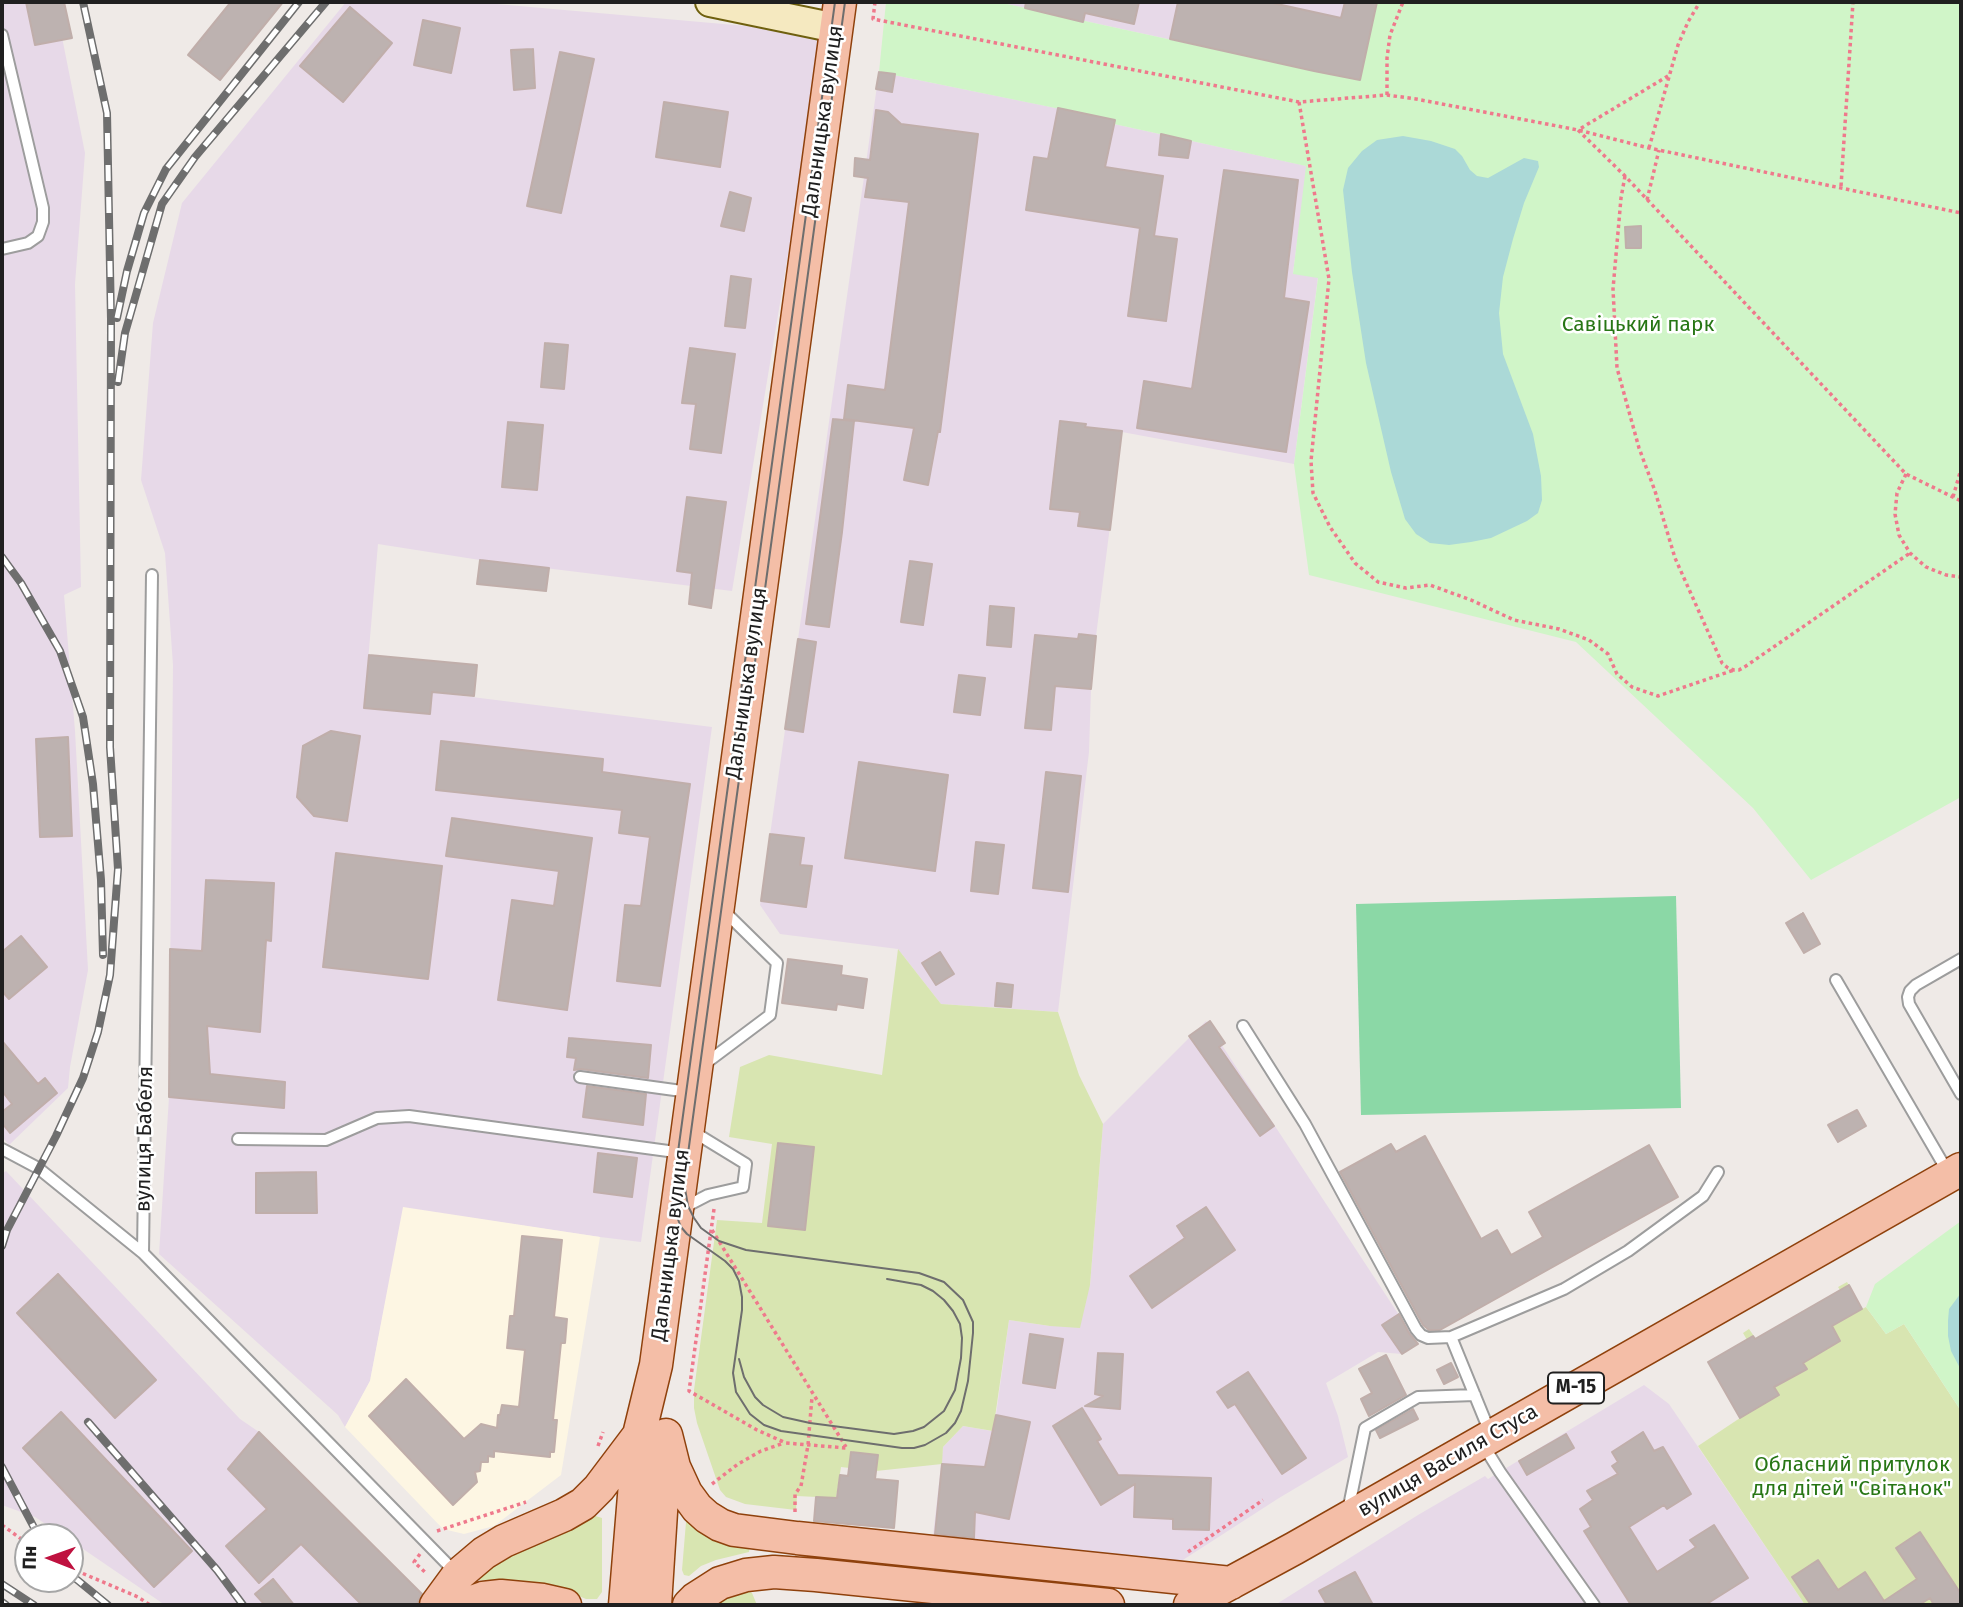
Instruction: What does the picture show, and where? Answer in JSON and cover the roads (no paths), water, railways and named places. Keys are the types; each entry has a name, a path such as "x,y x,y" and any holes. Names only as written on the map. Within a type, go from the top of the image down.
{"main road":[{"path":"710,2 838,15"},
{"name":"Дальницька вулиця","path":"655,1605 652,1435 656,1365 838,15"},
{"name":"вулиця Василя Стуса","path":"1190,1605 1956,1172"},
{"path":"443,1587 469,1564 504,1541 583,1504 652,1435 674,1466 691,1500 707,1517 734,1530 1231,1583"},
{"name":"Дальницька вулиця","path":"625,1605 652,1435"},
{"path":"689,1605 720,1583 746,1575 774,1572 1108,1605"},
{"path":"463,1605 483,1598 501,1596 565,1605"}],"lane":[{"path":"2,35 43,208 43,222 37,236 28,243 2,248"},
{"name":"вулиця Бабеля","path":"143,1253 152,575"},
{"path":"580,1077 693,1082 770,1015 777,963 717,904"},
{"path":"1961,959 1916,985 1908,997 1909,1004 1961,1094"},
{"path":"1836,980 1956,1172"},
{"path":"1244,1026 1305,1124 1416,1329 1428,1338 1451,1337 1564,1289 1628,1251 1703,1196 1718,1172"},
{"path":"238,1139 326,1140 377,1118 409,1116 685,1141 746,1164 743,1187 716,1194 675,1212"},
{"path":"2,1149 38,1168 143,1253 443,1587"},
{"path":"1451,1337 1475,1395 1487,1439 1500,1472 1594,1605"},
{"path":"1346,1519 1365,1428 1418,1396 1475,1395"}],"water":[{"path":"1403,136 1455,149 1477,176 1488,178 1524,158 1538,161 1539,167 1524,203 1503,277 1499,313 1503,354 1533,434 1541,476 1542,500 1538,513 1527,521 1491,538 1471,542 1449,545 1430,543 1416,534 1405,519 1391,472 1366,363 1343,190 1348,168 1362,151 1377,140"},
{"path":"1961,1293 1961,1370 1951,1351 1948,1321 1949,1309"}],"tram line":[{"path":"835,2 678,1152 674,1186 675,1212 687,1234 725,1261 739,1281 742,1310 733,1373 736,1392 750,1414 764,1425 781,1431 914,1448 946,1433 961,1411 968,1381 973,1333 973,1322 963,1300 944,1282 919,1273 746,1250 719,1241 701,1228 694,1218 688,1206 684,1183 845,2"},
{"path":"739,1359 744,1377 755,1397 783,1417 894,1434 924,1427 944,1411 955,1390 961,1358 960,1324 953,1311 933,1291 921,1285 887,1279"}],"railway":[{"path":"2,1246 7,1230 83,1078 98,1032 110,975 118,869 110,747 111,320 107,113 83,2"},
{"path":"117,318 144,213 166,169 299,2"},
{"path":"118,382 125,333 162,204 195,157 326,2"},
{"path":"2,557 21,583 60,651 83,717 93,784 101,880 103,955"},
{"path":"88,1422 217,1570 243,1605"},
{"path":"2,1467 32,1523"},
{"path":"2,1584 34,1605"},
{"path":"84,1585 108,1605"},
{"path":"2,1602 6,1605"}],"park label":[{"name":"Савіцький парк","path":"1638,325"},
{"name":"Обласний притулок для дітей \"Світанок\"","path":"1852,1477"}]}
